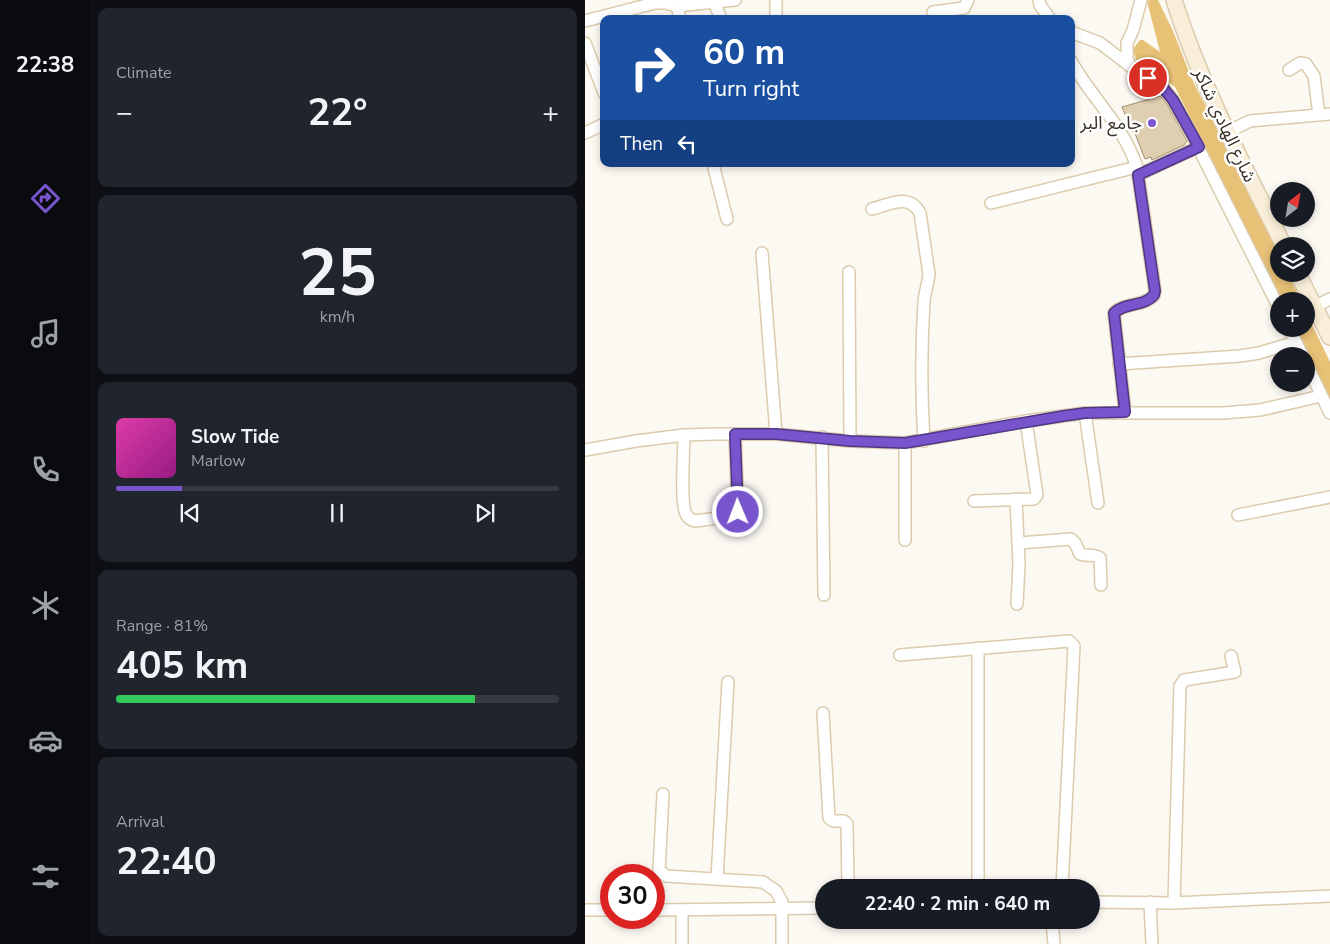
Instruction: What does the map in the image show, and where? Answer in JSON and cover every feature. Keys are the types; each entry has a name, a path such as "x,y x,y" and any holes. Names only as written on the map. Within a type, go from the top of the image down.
{"main road":[{"name":"شارع الهادي شاكر","path":"1174,0 1187,39 1227,132 1280,237"},
{"path":"1315,309 1330,337"}],"street":[{"path":"606,15 655,1 677,6 735,0"},
{"path":"775,0 776,15"},
{"path":"933,12 964,8 969,0"},
{"path":"1039,0 1047,15"},
{"path":"1131,67 1126,53 1127,43 1141,0"},
{"path":"714,2 719,15"},
{"path":"677,6 679,15"},
{"path":"585,21 600,17"},
{"path":"1075,34 1100,43 1164,89 1173,100 1199,147 1271,292"},
{"path":"1100,43 1119,42 1125,40 1131,34"},
{"path":"585,43 600,82"},
{"path":"1227,132 1250,121 1324,114 1314,76 1306,64 1300,63 1289,70"},
{"path":"1075,67 1120,129 1131,150 1137,171 1154,295 1148,300 1118,309 1114,313 1125,412"},
{"path":"585,133 600,126"},
{"path":"991,203 1137,171 1199,147"},
{"path":"714,167 727,219"},
{"path":"872,209 905,201 916,206 920,214 929,274 925,295 921,347 924,441"},
{"path":"762,253 776,434"},
{"path":"849,272 850,441"},
{"path":"1315,306 1330,299"},
{"path":"1293,337 1298,347"},
{"path":"1119,364 1240,356 1259,353 1296,342"},
{"path":"1315,383 1330,413"},
{"path":"585,450 684,435 776,434 850,441 905,443 1026,421 1085,413 1223,413 1260,410 1321,396"},
{"path":"1085,413 1099,504"},
{"path":"974,501 1033,499 1037,493 1026,421"},
{"path":"684,435 683,502 685,514 695,521 733,516 738,512 735,434"},
{"path":"822,437 824,595"},
{"path":"905,443 905,540"},
{"path":"1238,515 1330,498"},
{"path":"1016,499 1019,543 1017,604"},
{"path":"1019,543 1071,539 1080,554 1084,556 1095,555 1100,558 1101,585"},
{"path":"900,655 1069,641 1074,646 1063,879"},
{"path":"978,648 978,879"},
{"path":"1174,903 1180,686 1185,680 1235,672 1231,656"},
{"path":"717,879 728,682"},
{"path":"823,713 829,818 833,821 844,821 847,824 848,879"},
{"path":"663,794 659,870 666,876 763,882 776,891 782,902 782,944"},
{"path":"1100,902 1174,903 1330,896"},
{"path":"1150,902 1152,944"},
{"path":"665,910 815,908"},
{"path":"585,910 600,910"},
{"path":"682,910 682,944"},
{"path":"1053,929 1054,944"}],"shaded area":[{"path":"1158,0 1173,31 1191,77 1271,237 1270,277 1175,87 1136,60 1133,49 1140,40 1143,40 1160,52 1147,1"},
{"path":"1272,282 1292,282 1297,292 1278,292"},
{"path":"1315,331 1330,362 1330,401 1315,370 1315,347 1304,347 1299,337 1315,337"}],"building":[{"path":"1160,96 1167,104 1187,141 1184,145 1152,160 1151,157 1145,159 1122,107"}],"place":[{"name":"جامع البر","path":"1152,123"}],"route":[{"path":"738,512 735,434 776,434 850,441 905,443 1026,421 1085,413 1125,412 1114,313 1118,309 1152,298 1155,291 1138,175 1199,147 1173,100 1164,89 1148,78"}]}
